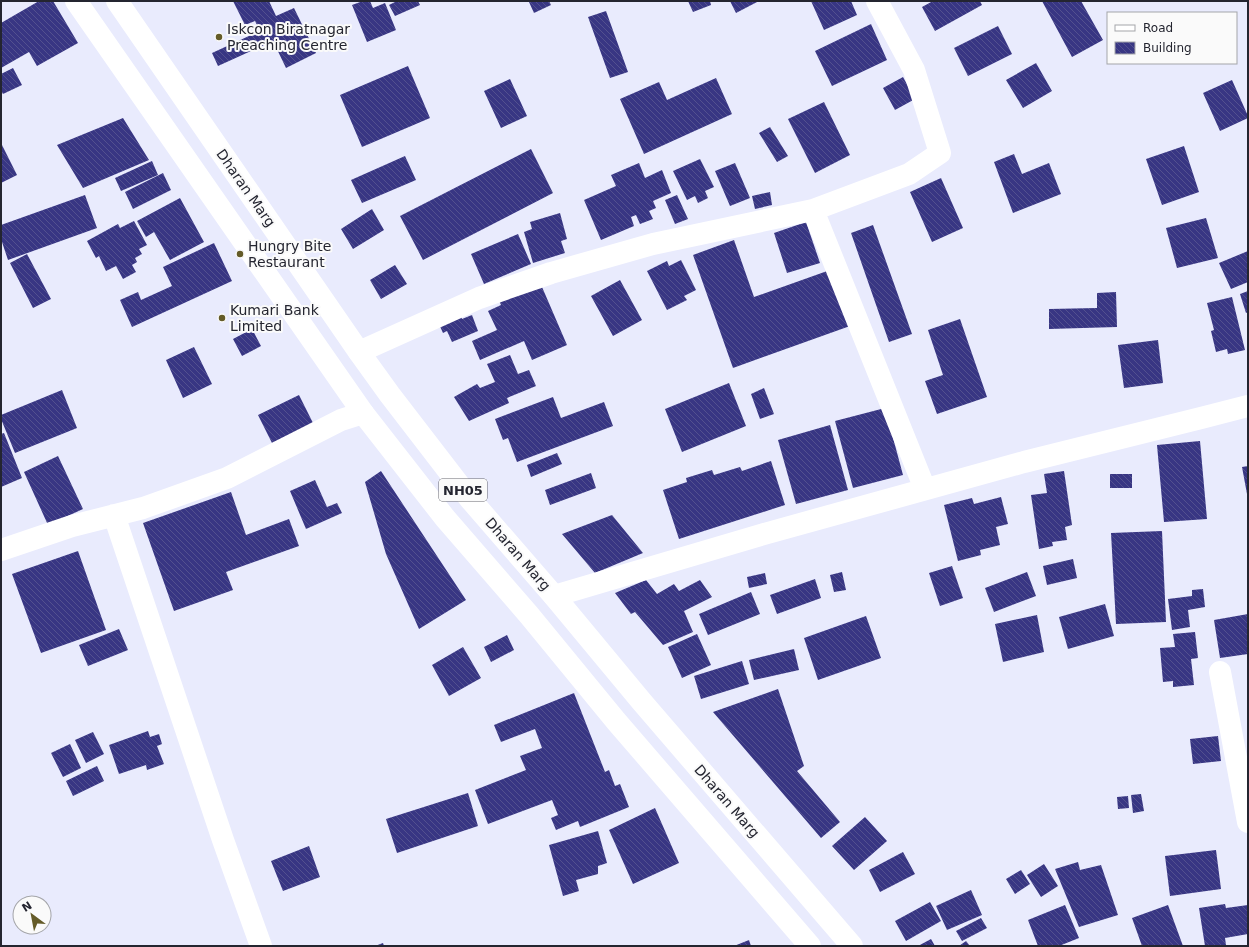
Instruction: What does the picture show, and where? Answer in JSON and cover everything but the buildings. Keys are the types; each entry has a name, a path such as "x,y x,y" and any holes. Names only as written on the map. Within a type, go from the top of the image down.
{"street":[{"name":"NH05","path":"76,1 363,413 445,518 616,721 810,946"},
{"name":"Dharan Marg","path":"117,1 359,352 470,499 852,946"},
{"path":"359,352 479,298 551,273 653,244 813,210 909,174 940,153 914,70 877,1"},
{"path":"813,210 925,489"},
{"path":"554,596 750,538 925,489 1024,462 1248,406"},
{"path":"1,550 72,526 143,508 227,478 341,420 363,413"},
{"path":"114,515 223,840 261,946"},
{"path":"1220,672 1248,822"}],"place":[{"name":"Iskcon Biratnagar Preaching Centre","path":"219,37"},
{"name":"Hungry Bite Restaurant","path":"240,254"},
{"name":"Kumari Bank Limited","path":"222,318"}]}
